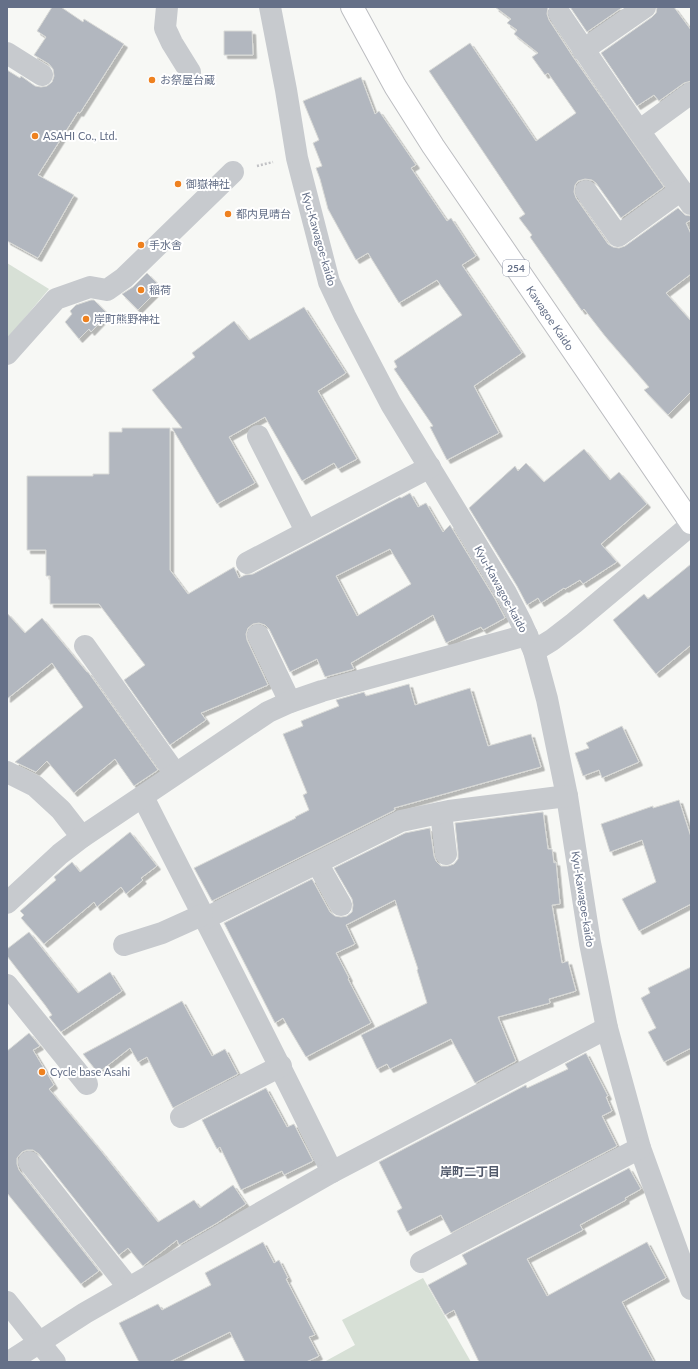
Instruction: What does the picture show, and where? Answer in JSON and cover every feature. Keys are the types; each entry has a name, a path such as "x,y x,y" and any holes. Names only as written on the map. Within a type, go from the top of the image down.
{"highway":[{"name":"Kawagoe Kaido","path":"352,7 395,86 432,146 691,524"}],"street":[{"path":"167,7 165,28 172,43 190,72"},
{"name":"Kyu-Kawagoe-kaido","path":"270,7 297,158 329,282 391,404 506,593 530,643 547,699 567,796 590,943 607,1028 640,1148 691,1289"},
{"path":"583,50 645,7"},
{"path":"559,13 583,50 686,197 618,236 586,191"},
{"path":"7,53 42,75"},
{"path":"639,131 691,93"},
{"path":"7,354 56,299 90,287 107,290 124,278 233,172"},
{"path":"258,436 306,531"},
{"path":"247,562 430,467"},
{"path":"7,903 60,854 82,837 143,797 175,773 268,712 290,702 322,691 530,643 552,640 691,524"},
{"path":"258,635 290,702"},
{"path":"85,646 175,773"},
{"path":"7,772 35,786 61,810 82,837"},
{"path":"124,945 162,933 203,917 401,821 441,813 567,796"},
{"path":"143,797 203,917 281,1066 332,1172"},
{"path":"441,813 446,854"},
{"path":"317,863 341,905"},
{"path":"7,985 87,1084"},
{"path":"9,1362 85,1313 332,1172 607,1028"},
{"path":"181,1117 281,1066"},
{"path":"421,1262 640,1148"},
{"path":"29,1162 129,1288"},
{"path":"7,1302 55,1362"}],"path":[{"path":"233,172 274,161"}],"shaded area":[{"path":"7,263 49,289 7,339"},
{"path":"423,1278 471,1362 324,1362 355,1345 342,1320"}],"building":[{"path":"52,7 61,7 83,22 84,19 124,44 38,175 74,195 38,258 7,241 7,70 20,78 21,76 35,86 47,86 52,82 54,76 53,69 49,64 34,55 46,37 37,31"},
{"path":"495,7 548,7 547,14 549,20 573,57 664,187 621,218 596,183 592,180 585,179 578,181 575,185 574,192 576,198 608,244 619,248 625,246 678,208 685,215 691,216 691,220 686,223 691,234 691,274 666,293 691,321 691,392 668,415 644,390 649,387 584,309 582,311 530,237 532,235 519,218 525,214 429,71 470,43 536,141 576,113 548,73 545,75 532,57 538,53 514,34 517,30 507,23 511,19"},
{"path":"570,7 623,7 587,32"},
{"path":"657,7 674,7 691,30 691,81 684,83 659,101 654,95 637,106 601,53 652,17 656,13"},
{"path":"224,31 252,31 253,55 224,55"},
{"path":"361,77 375,114 379,111 416,165 411,168 447,221 451,218 476,256 462,265 522,353 474,386 499,433 447,460 430,427 433,426 394,369 397,367 394,361 462,315 437,280 399,303 368,253 356,260 328,209 316,168 322,166 313,143 319,140 303,101"},
{"path":"147,273 161,287 138,310 122,294 133,287"},
{"name":"岸町熊野神社","path":"94,300 108,314 91,332 89,329 79,339 65,322 72,314 70,311 76,305"},
{"path":"304,307 346,373 318,391 357,459 338,469 334,463 302,481 265,417 229,437 255,483 217,504 172,428 182,428 152,390 195,357 192,353 234,321 249,340"},
{"path":"122,428 170,428 170,570 188,594 234,567 239,578 245,575 253,574 410,493 418,507 426,503 443,532 450,525 505,618 483,630 481,627 446,643 433,615 351,663 354,669 325,677 317,659 290,672 269,629 265,625 259,623 253,624 248,628 246,634 247,640 268,685 201,713 206,720 170,745 124,680 145,665 99,604 50,604 50,576 46,576 46,550 27,550 27,476 93,476 93,474 109,474 109,432 122,432","holes":["390,549 411,584 357,616 336,576"]},
{"path":"584,449 610,480 619,472 647,504 601,544 617,562 583,584 580,580 565,589 564,588 541,603 538,598 527,605 469,508 515,466 518,471 526,463 544,482"},
{"path":"691,564 691,645 656,674 613,620 644,594 648,599"},
{"path":"7,613 25,633 42,618 88,672 158,770 134,786 115,759 74,793 47,761 36,772 15,762 83,707 52,663 7,699"},
{"path":"409,684 415,705 470,688 488,746 531,734 541,767 394,808 395,810 212,901 194,868 296,818 295,817 309,810 303,795 307,793 283,734 303,726 301,721 339,706 336,700 364,692 366,696"},
{"path":"622,726 639,762 602,778 599,770 583,776 575,753 589,748 586,743"},
{"path":"679,800 691,837 691,904 639,931 622,899 656,882 642,840 610,852 601,824 653,806 653,808"},
{"path":"543,812 548,849 552,849 554,863 556,862 560,904 552,905 562,963 568,961 576,991 549,999 550,1003 498,1017 516,1061 475,1083 451,1039 390,1069 387,1064 377,1069 361,1035 427,1003 417,970 418,969 395,900 346,925 355,944 336,953 371,1023 306,1057 283,1018 275,1023 224,923 312,879 330,912 335,916 347,916 352,912 352,899 334,868 405,833 430,828 436,861 441,866 448,866 454,864 458,859 455,823"},
{"path":"130,832 157,866 141,878 143,880 126,894 121,887 97,907 94,902 44,944 21,918 24,915 20,911 56,880 54,877 72,862 80,872"},
{"path":"29,932 78,993 110,972 122,991 61,1032 49,1017 52,1015 45,1005 7,956 7,949"},
{"path":"691,967 691,1048 664,1062 648,1032 656,1028 641,998 650,993 648,988"},
{"path":"182,1001 212,1056 225,1049 238,1074 173,1108 147,1057 138,1062 130,1048 98,1073 83,1054"},
{"path":"29,1033 40,1046 33,1050 54,1085 49,1089 158,1222 194,1200 200,1208 233,1185 246,1204 179,1245 177,1240 143,1266 128,1248 119,1255 39,1154 33,1150 22,1152 17,1158 19,1170 99,1271 81,1284 7,1193 7,1051"},
{"path":"586,1053 608,1096 606,1097 612,1111 602,1116 617,1146 451,1233 441,1215 407,1232 397,1211 402,1208 379,1162 526,1085 527,1088 568,1069 565,1064"},
{"path":"266,1088 287,1127 294,1124 313,1161 284,1175 282,1171 241,1190 220,1147 217,1149 202,1120"},
{"path":"629,1168 641,1189 625,1198 626,1200 580,1225 583,1230 527,1259 547,1296 647,1242 666,1278 622,1302 654,1362 479,1362 454,1310 445,1315 428,1285 467,1264 462,1255"},
{"path":"263,1242 274,1263 279,1260 288,1278 286,1279 315,1335 309,1337 319,1356 306,1362 245,1362 230,1332 169,1362 139,1362 119,1323 158,1304 162,1310 211,1285 205,1273"}],"place":[{"name":"お祭屋台蔵","path":"152,80"},
{"name":"ASAHI Co., Ltd.","path":"35,136"},
{"name":"御嶽神社","path":"178,184"},
{"name":"都内見晴台","path":"228,214"},
{"name":"手水舎","path":"141,245"},
{"name":"稲荷","path":"141,290"},
{"name":"岸町熊野神社","path":"86,319"},
{"name":"Cycle base Asahi","path":"42,1072"}],"district":[{"name":"岸町二丁目","path":"470,1172"}]}
